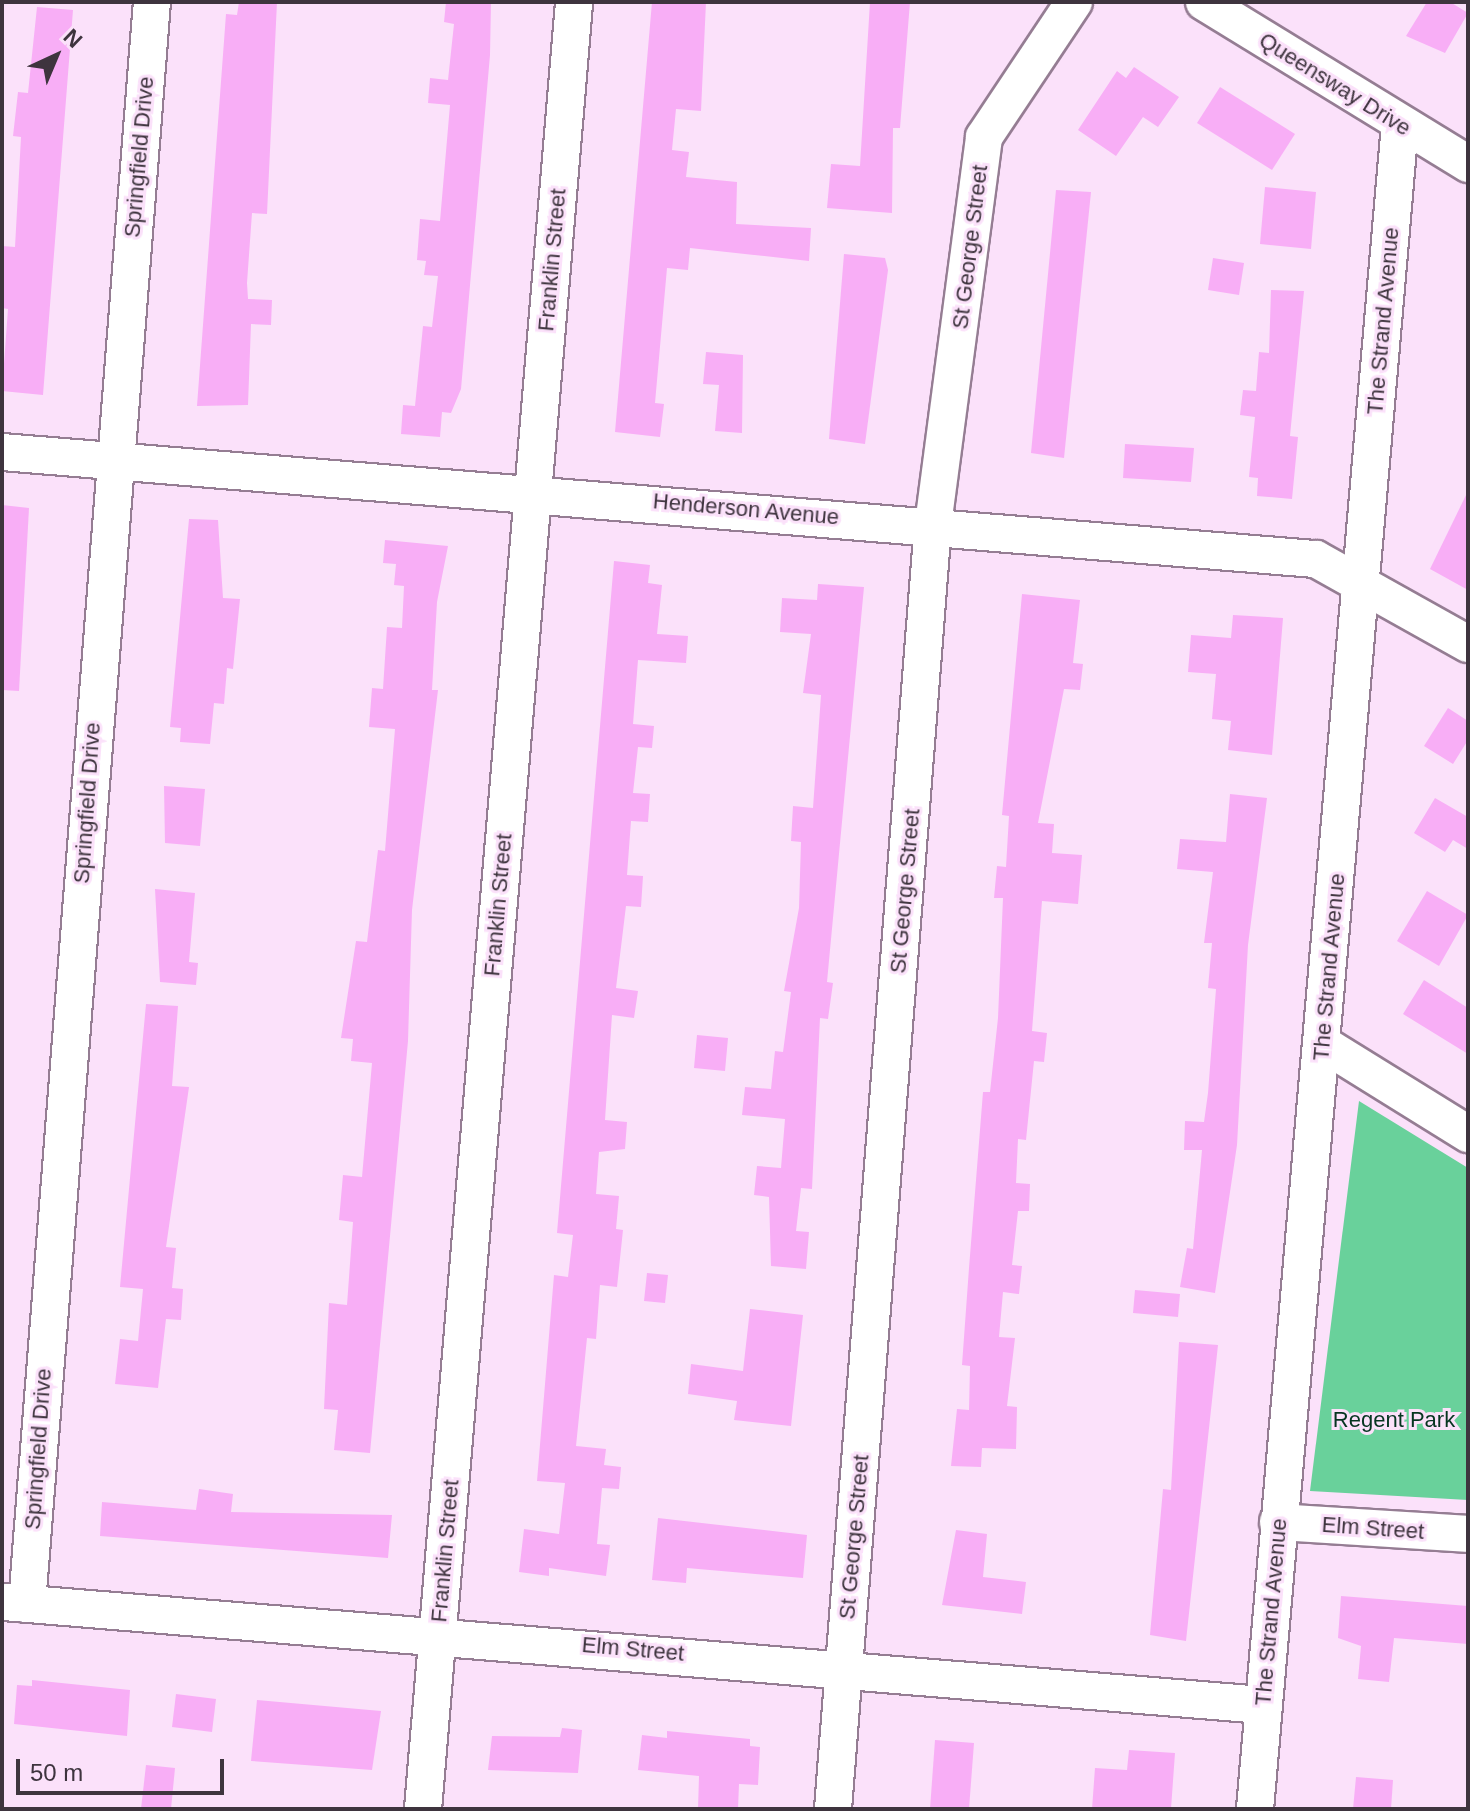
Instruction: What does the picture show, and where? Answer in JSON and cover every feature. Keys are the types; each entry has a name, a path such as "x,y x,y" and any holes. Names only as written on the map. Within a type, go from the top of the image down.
{"street":[{"name":"Springfield Drive","path":"14,1603 152,2"},
{"name":"Franklin Street","path":"423,1809 574,2"},
{"name":"St George Street","path":"833,1809 933,525 984,137 1074,2"},
{"name":"Queensway Drive","path":"1204,2 1468,164"},
{"name":"The Strand Avenue","path":"1255,1809 1400,125"},
{"name":"Henderson Avenue","path":"2,452 532,490 1316,559 1362,578 1468,644"},
{"path":"1323,1044 1468,1134"},
{"name":"Elm Street","path":"1278,1522 1468,1534"},
{"name":"Elm Street","path":"14,1603 843,1666 1263,1705"}],"green space":[{"name":"Regent Park","path":"1359,1101 1468,1168 1468,1500 1310,1491"}],"building":[{"path":"239,2 277,2 267,214 252,213 247,283 248,299 272,300 271,325 251,324 248,405 197,406 226,14 237,15"},
{"path":"446,2 491,2 490,55 461,389 451,413 442,412 440,437 401,434 403,405 415,406 423,326 432,327 438,276 424,275 426,261 417,260 420,219 440,221 450,105 428,103 430,78 448,80 454,24 444,22"},
{"path":"652,2 706,2 701,111 676,109 672,150 689,152 686,177 737,182 736,224 811,228 809,261 690,248 688,270 667,268 655,403 664,404 660,437 615,432"},
{"path":"870,2 910,2 900,128 893,128 892,213 827,208 831,164 860,166"},
{"path":"1427,2 1450,2 1468,13 1445,53 1406,36"},
{"path":"37,7 73,10 43,395 2,391 8,309 2,308 2,246 15,247 21,137 13,136 18,92 28,93"},
{"path":"1134,67 1179,97 1158,127 1143,117 1116,156 1078,130 1117,71 1126,78"},
{"path":"1220,87 1295,134 1272,170 1197,123"},
{"path":"1265,187 1316,192 1311,249 1260,244"},
{"path":"1056,190 1091,192 1064,458 1031,453"},
{"path":"844,254 885,258 888,270 865,444 829,439"},
{"path":"1213,258 1244,263 1239,295 1208,290"},
{"path":"1271,290 1304,291 1290,436 1298,437 1292,499 1257,496 1258,478 1249,477 1255,417 1240,415 1243,390 1256,391 1259,352 1269,353"},
{"path":"706,352 743,355 742,433 715,431 719,385 703,384"},
{"path":"1125,444 1194,448 1191,482 1123,478"},
{"path":"1468,491 1468,590 1430,569"},
{"path":"2,505 29,508 19,691 2,690"},
{"path":"189,519 218,520 223,598 240,599 233,669 227,668 224,704 214,703 210,744 180,742 181,728 170,727"},
{"path":"385,540 448,546 437,602 432,690 438,690 412,910 408,1041 370,1453 334,1450 338,1410 324,1409 329,1303 347,1305 353,1222 339,1220 343,1175 362,1177 372,1063 351,1061 353,1039 341,1038 356,941 367,942 378,850 385,851 395,729 369,727 372,688 383,689 387,627 402,628 404,586 394,585 396,564 383,563"},
{"path":"614,561 650,565 648,583 662,585 657,634 688,636 686,663 638,660 633,724 654,726 652,748 638,747 633,793 650,794 648,822 631,821 627,875 643,876 641,907 626,906 616,988 638,991 634,1018 612,1015 605,1120 627,1122 625,1149 599,1152 596,1194 619,1196 616,1229 623,1230 617,1287 600,1285 596,1339 587,1338 576,1446 606,1449 604,1465 621,1467 619,1489 602,1488 597,1544 610,1545 606,1576 549,1568 549,1576 519,1572 524,1529 559,1534 565,1483 537,1481 554,1275 568,1277 573,1235 557,1233"},
{"path":"818,584 864,587 827,982 833,983 828,1019 820,1018 812,1189 801,1188 796,1231 809,1232 806,1269 771,1266 769,1197 754,1195 757,1166 781,1168 785,1119 742,1115 745,1087 771,1089 775,1051 783,1052 791,992 784,991 799,908 801,842 791,841 793,806 813,808 821,695 803,693 811,634 780,632 782,598 817,600"},
{"path":"1022,594 1080,600 1073,663 1083,664 1080,690 1064,689 1038,823 1054,824 1052,853 1082,855 1078,904 1042,901 1032,1031 1047,1033 1044,1062 1034,1061 1026,1140 1018,1139 1016,1183 1030,1184 1029,1211 1018,1211 1012,1265 1022,1266 1019,1294 1003,1292 999,1337 1015,1338 1007,1406 1017,1407 1016,1449 982,1448 981,1467 951,1466 957,1409 969,1410 970,1366 962,1365 983,1092 990,1092 998,1018 1003,898 994,898 997,866 1006,867 1009,816 1002,815"},
{"path":"1233,615 1283,618 1272,755 1228,750 1231,721 1212,719 1216,674 1188,672 1191,635 1231,638"},
{"path":"1448,708 1468,721 1468,740 1453,764 1424,746"},
{"path":"164,786 205,789 200,846 165,843"},
{"path":"1230,794 1267,798 1248,945 1237,1145 1215,1293 1180,1287 1187,1248 1193,1249 1202,1150 1184,1150 1185,1121 1204,1122 1208,1093 1216,989 1208,988 1212,943 1204,943 1213,872 1177,869 1180,839 1226,842"},
{"path":"1435,798 1468,817 1468,849 1453,840 1445,852 1414,833"},
{"path":"155,889 195,893 189,962 198,963 196,985 160,982"},
{"path":"1427,891 1468,915 1439,966 1397,941"},
{"path":"1424,980 1468,1008 1468,1054 1403,1014"},
{"path":"146,1004 178,1006 172,1086 189,1087 166,1247 176,1248 172,1288 183,1289 181,1320 166,1319 158,1388 115,1384 120,1339 138,1341 143,1289 120,1287"},
{"path":"697,1035 728,1038 725,1071 694,1068"},
{"path":"647,1273 668,1275 665,1303 644,1301"},
{"path":"1135,1290 1180,1294 1178,1317 1133,1313"},
{"path":"750,1309 803,1315 791,1426 734,1420 737,1401 688,1394 691,1364 743,1371"},
{"path":"1179,1342 1218,1345 1186,1641 1150,1635 1163,1489 1171,1490"},
{"path":"199,1489 233,1494 231,1512 392,1515 388,1558 100,1536 102,1502 196,1510"},
{"path":"658,1518 807,1535 803,1578 687,1568 686,1583 652,1580"},
{"path":"956,1530 987,1534 983,1577 1026,1582 1022,1614 942,1605"},
{"path":"1341,1596 1468,1606 1468,1644 1394,1638 1389,1682 1358,1679 1361,1646 1338,1638"},
{"path":"32,1680 130,1690 127,1736 14,1724 17,1685 32,1686"},
{"path":"176,1694 216,1699 212,1732 172,1727"},
{"path":"257,1700 381,1711 372,1770 251,1761"},
{"path":"562,1728 582,1730 578,1773 488,1770 492,1736 560,1737"},
{"path":"667,1731 750,1739 750,1746 760,1747 758,1785 739,1784 738,1809 698,1809 699,1776 638,1770 642,1735 667,1738"},
{"path":"935,1740 974,1743 969,1809 930,1809"},
{"path":"1129,1750 1175,1753 1171,1809 1092,1809 1095,1768 1127,1770"},
{"path":"146,1765 175,1768 171,1809 141,1809"},
{"path":"1356,1777 1393,1780 1391,1809 1353,1809"}]}
